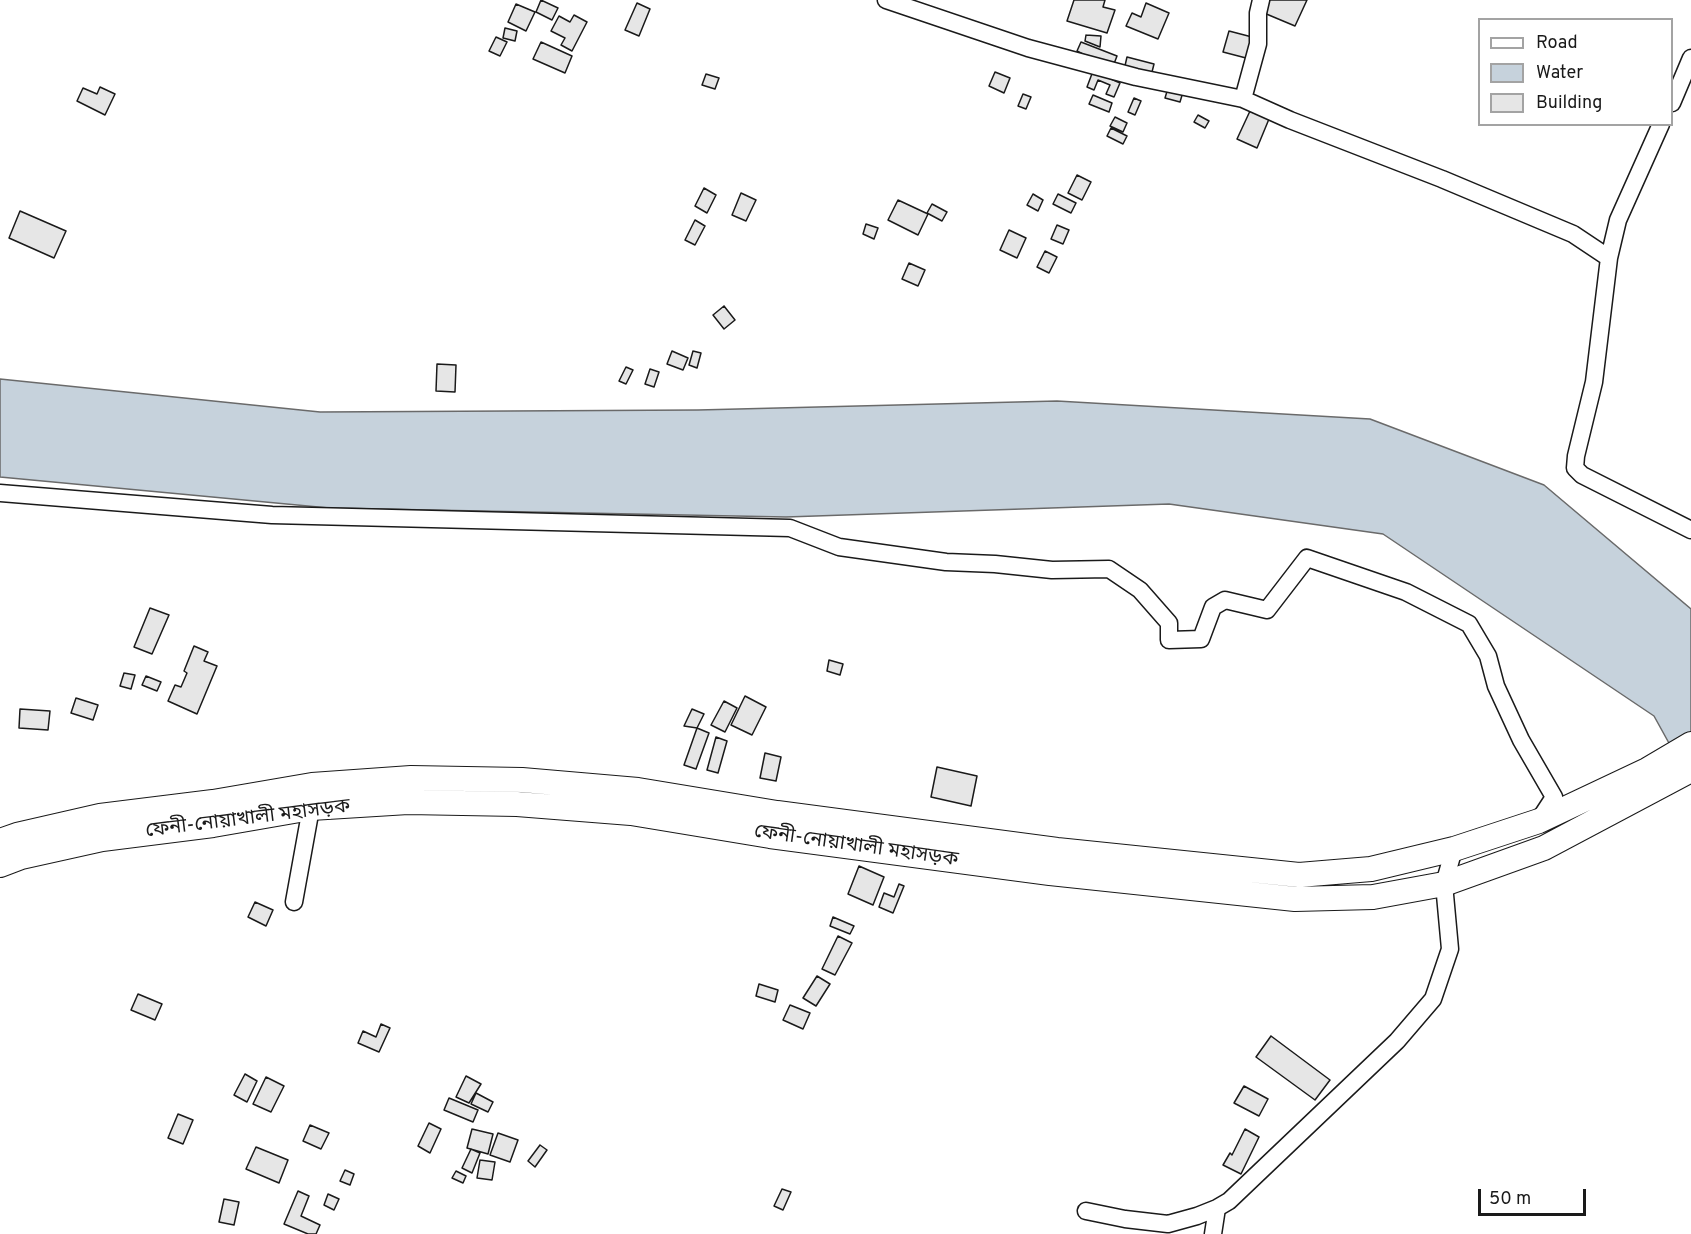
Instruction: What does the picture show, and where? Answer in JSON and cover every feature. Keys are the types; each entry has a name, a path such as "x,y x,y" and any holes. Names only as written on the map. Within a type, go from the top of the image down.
{"highway":[{"name":"ফেনী-নোয়াখালী মহাসড়ক","path":"0,865 21,857 102,838 213,825 310,808 441,802 518,804 620,812 770,836 1050,873 1295,898 1372,897 1444,884 1544,848 1652,779 1691,744"},
{"name":"ফেনী-নোয়াখালী মহাসড়ক","path":"0,841 100,816 213,802 324,784 411,778 522,780 638,790 777,813 1045,849 1299,875 1371,869 1454,849 1539,821 1652,779 1691,770"}],"street":[{"path":"886,0 1028,48 1136,77 1243,99 1290,120 1442,178 1573,234 1609,258"},
{"path":"1243,99 1258,44 1258,13 1261,0"},
{"path":"1673,98 1691,58"},
{"path":"1660,126 1618,220 1609,258 1594,382 1575,468 1582,475 1691,530"},
{"path":"0,493 272,515 790,528 839,547 946,562 1052,570 1109,569 1140,590 1169,623 1169,640 1201,639 1214,607 1225,600 1268,610 1307,558 1406,592 1469,624 1488,656 1496,686 1521,740 1554,797 1539,821"},
{"path":"294,902 310,808 324,784"},
{"path":"1086,1210 1125,1219 1168,1224 1217,1208 1229,1201 1397,1041 1433,999 1450,949 1444,884 1454,849"},
{"path":"1213,1234 1217,1208"}],"water":[{"path":"0,379 320,412 698,410 1057,401 1370,419 1544,485 1691,609 1691,783 1654,716 1383,534 1169,504 786,517 329,508 0,477"}],"building":[{"path":"541,0 558,8 552,20 536,12"},
{"path":"1074,0 1105,0 1103,7 1115,10 1107,33 1067,21"},
{"path":"1270,0 1307,0 1295,26 1264,13"},
{"path":"637,3 650,9 639,36 625,30"},
{"path":"1146,3 1169,13 1158,39 1126,26 1132,13 1141,17"},
{"path":"516,4 535,12 526,31 508,22"},
{"path":"574,15 587,22 572,51 561,45 565,38 551,31 559,16 570,22"},
{"path":"505,28 517,31 515,41 503,38"},
{"path":"1229,31 1252,37 1246,58 1223,52"},
{"path":"1086,35 1101,36 1100,47 1085,41"},
{"path":"496,37 507,42 500,56 489,51"},
{"path":"541,42 572,56 565,73 533,59"},
{"path":"1081,42 1117,56 1112,69 1077,51"},
{"path":"1127,57 1154,64 1151,76 1124,70"},
{"path":"1093,71 1120,83 1114,97 1106,94 1110,85 1098,80 1094,90 1087,87"},
{"path":"995,72 1010,78 1004,93 989,86"},
{"path":"706,74 719,78 715,89 702,85"},
{"path":"100,87 115,94 105,115 77,101 83,88 97,94"},
{"path":"1168,88 1183,92 1180,102 1165,98"},
{"path":"1023,94 1031,97 1026,109 1018,106"},
{"path":"1093,95 1112,103 1109,112 1089,104"},
{"path":"1134,98 1141,101 1135,115 1128,112"},
{"path":"1250,111 1269,119 1257,148 1237,139"},
{"path":"1198,115 1209,121 1205,128 1194,122"},
{"path":"1115,117 1127,123 1123,132 1110,126"},
{"path":"1111,128 1127,136 1123,144 1107,136"},
{"path":"1077,175 1091,182 1082,200 1068,193"},
{"path":"704,188 716,195 707,213 695,206"},
{"path":"741,193 756,200 746,221 732,215"},
{"path":"1033,194 1043,200 1038,211 1027,205"},
{"path":"1058,194 1076,203 1071,213 1053,204"},
{"path":"898,200 928,214 918,235 888,220"},
{"path":"932,204 947,212 942,221 927,213"},
{"path":"20,211 66,231 54,258 9,238"},
{"path":"695,220 705,226 695,245 685,240"},
{"path":"866,224 878,228 874,239 863,234"},
{"path":"1057,225 1069,230 1063,244 1051,239"},
{"path":"1009,230 1026,238 1017,258 1000,250"},
{"path":"1045,251 1057,257 1049,273 1037,267"},
{"path":"909,263 925,270 918,286 902,279"},
{"path":"724,306 735,320 724,329 713,315"},
{"path":"672,351 688,358 683,370 667,364"},
{"path":"693,351 701,353 697,368 689,365"},
{"path":"437,364 456,365 455,392 436,391"},
{"path":"626,367 633,370 626,384 619,381"},
{"path":"650,369 659,372 654,387 645,384"},
{"path":"150,608 169,615 152,654 134,647"},
{"path":"194,646 208,652 204,661 217,666 197,714 168,701 175,685 181,687 187,673 184,671"},
{"path":"829,660 843,664 840,675 827,671"},
{"path":"124,673 135,675 131,689 120,686"},
{"path":"146,676 161,682 157,691 142,685"},
{"path":"745,696 766,707 752,735 731,725"},
{"path":"76,698 98,705 93,720 71,713"},
{"path":"724,701 737,708 725,732 711,725"},
{"path":"20,709 50,711 48,730 19,728"},
{"path":"692,709 704,714 697,728 684,726"},
{"path":"697,728 709,733 696,769 684,765"},
{"path":"716,737 727,741 718,773 707,770"},
{"path":"765,753 781,757 776,781 760,778"},
{"path":"937,767 977,776 971,806 931,797"},
{"path":"859,866 884,877 873,905 848,894"},
{"path":"899,884 904,886 893,913 879,907 884,893 894,897"},
{"path":"255,902 273,910 266,926 248,917"},
{"path":"833,917 854,926 850,934 830,926"},
{"path":"838,936 852,943 835,975 822,969"},
{"path":"817,976 830,984 816,1006 803,998"},
{"path":"759,984 778,990 775,1002 756,996"},
{"path":"138,994 162,1004 155,1020 131,1010"},
{"path":"790,1005 810,1013 803,1029 783,1020"},
{"path":"381,1024 390,1028 379,1052 358,1043 363,1031 376,1037"},
{"path":"1271,1036 1330,1080 1315,1100 1256,1057"},
{"path":"245,1074 257,1081 247,1102 234,1095"},
{"path":"466,1076 481,1084 469,1103 456,1097"},
{"path":"266,1077 284,1086 271,1112 253,1104"},
{"path":"1244,1086 1268,1099 1259,1116 1234,1103"},
{"path":"476,1093 493,1102 488,1112 471,1104"},
{"path":"449,1098 478,1110 473,1122 444,1110"},
{"path":"178,1114 193,1120 183,1144 168,1138"},
{"path":"429,1123 441,1129 430,1153 418,1146"},
{"path":"310,1125 329,1133 321,1149 303,1141"},
{"path":"472,1129 493,1134 488,1154 467,1148"},
{"path":"1245,1129 1259,1137 1241,1174 1223,1165 1230,1153 1232,1155"},
{"path":"498,1133 518,1140 510,1162 490,1155"},
{"path":"540,1145 547,1150 535,1167 528,1161"},
{"path":"256,1147 288,1160 279,1183 246,1169"},
{"path":"471,1149 480,1153 472,1173 462,1168"},
{"path":"480,1160 495,1162 492,1180 477,1178"},
{"path":"345,1170 354,1174 350,1185 340,1181"},
{"path":"456,1171 466,1176 463,1183 452,1178"},
{"path":"782,1189 791,1192 783,1210 774,1206"},
{"path":"298,1191 309,1196 301,1216 320,1225 316,1234 308,1234 284,1224"},
{"path":"328,1194 339,1199 334,1210 324,1205"},
{"path":"224,1199 239,1202 234,1225 219,1222"}]}
